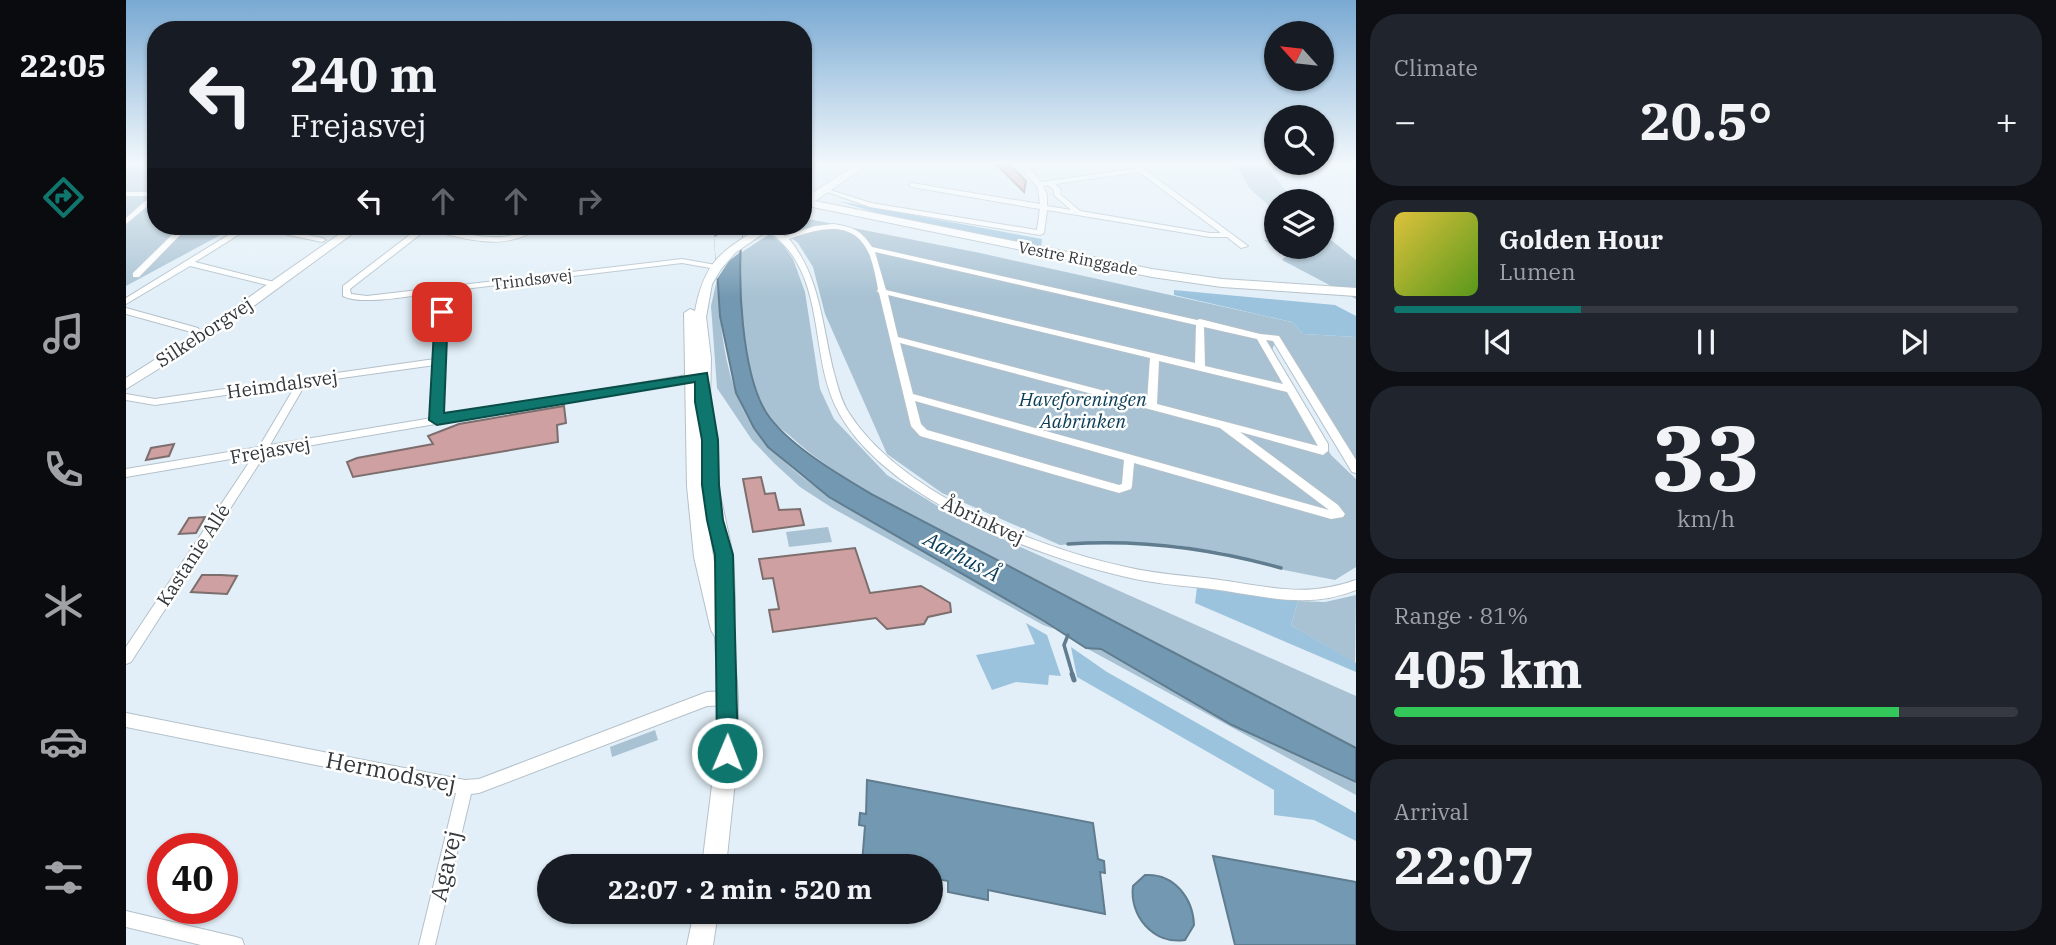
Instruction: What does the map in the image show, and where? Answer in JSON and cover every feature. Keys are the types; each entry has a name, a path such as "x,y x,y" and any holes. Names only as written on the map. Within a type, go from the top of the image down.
{"street":[{"path":"126,222 141,208"},
{"name":"Vestre Ringgade","path":"827,208 1152,279 1225,290 1356,292"},
{"path":"889,208 1040,233 1044,208"},
{"path":"1056,208 1210,235 1227,235"},
{"path":"1074,208 1079,212"},
{"path":"1191,208 1244,246"},
{"path":"812,228 833,225 862,235 871,249 916,426 925,433 1119,489 1127,485 1129,458"},
{"path":"136,275 176,235"},
{"path":"126,302 233,235"},
{"path":"298,235 322,240"},
{"name":"Silkeborgvej","path":"130,381 213,329 330,235"},
{"name":"Silkeborgvej","path":"130,381 195,330 344,235"},
{"name":"Trindsøvej","path":"413,235 346,288 347,296 367,298 669,262 712,261"},
{"path":"465,235 493,241 523,235"},
{"path":"716,854 724,789 728,698 724,642 726,597 724,555 710,485 710,440 696,377 704,358 701,310 712,261 745,235"},
{"path":"742,238 749,235"},
{"name":"Åbrinkvej","path":"782,235 805,267 834,389 844,413 888,466 926,493 1038,545 1119,571 1296,595 1343,591 1356,585"},
{"path":"786,238 794,235"},
{"path":"871,249 1260,337 1276,338 1356,469"},
{"name":"Silkeborgvej","path":"188,263 269,283"},
{"path":"437,420 443,289"},
{"path":"881,291 1290,389"},
{"name":"Vestre Ringgade","path":"1287,292 1356,298"},
{"name":"Silkeborgvej","path":"126,311 195,330"},
{"path":"1200,322 1200,368"},
{"path":"893,338 1323,451 1323,444 1260,337"},
{"path":"1152,406 1155,357"},
{"name":"Heimdalsvej","path":"126,397 155,402 439,361"},
{"name":"Frejasvej","path":"126,474 696,377"},
{"name":"Kastanie Allé","path":"126,658 261,452 303,381"},
{"path":"908,396 1331,516 1339,514 1223,425"},
{"path":"126,482 139,471"},
{"name":"Hermodsvej","path":"126,720 465,787 479,786 707,699 728,698"},
{"name":"Agavej","path":"427,945 465,787"},
{"path":"126,919 236,945"},
{"path":"700,945 704,924"}],"green space":[{"path":"126,208 147,208 147,235 220,235 126,286"},
{"name":"Haveforeningen Aabrinken","path":"812,220 980,253 1292,322 1303,334 1356,337 1356,463 1278,335 1272,350 1331,455 1356,479 1356,567 1335,580 1284,570 1222,552 1174,545 1108,542 1060,545 942,493 887,454 825,314 813,267 798,243 787,235 812,235"},
{"path":"771,235 793,259 805,292 820,389 834,419 887,475 962,521 1356,696 1356,748 873,495 819,460 769,417 760,401 748,360 742,316 739,254"},
{"path":"1334,242 1356,260 1356,299 1282,260 1334,259"},
{"path":"717,279 731,378 743,409 774,453 795,472 842,505 1043,620 1054,629 834,509 800,487 774,463 752,440 717,388 711,306"},
{"path":"828,527 832,542 789,547 786,532"},
{"path":"1356,595 1355,663 1291,625 1298,601 1325,602"},
{"path":"1086,648 1101,649 1232,725 1356,782 1356,795"},
{"path":"655,730 658,740 612,757 610,747"}],"shaded area":[{"path":"861,208 876,208 1042,239 1041,247"},
{"path":"1174,290 1335,305 1356,316 1356,337 1303,334 1292,322 1174,295"},
{"path":"1197,587 1298,601 1291,625 1356,663 1356,672 1195,603"},
{"path":"1026,623 1047,635 1061,676 1049,675 1048,685 1016,682 992,690 976,655 1035,644"},
{"path":"1071,647 1107,672 1356,813 1356,841 1314,820 1274,815 1274,790 1077,677"}],"water":[{"name":"Aarhus Å","path":"742,235 740,270 743,325 753,379 760,401 770,418 791,440 818,461 873,495 1356,748 1356,782 1232,725 1101,649 1086,648 829,497 768,447 754,428 736,393 720,316 715,237"},
{"path":"867,780 1093,823 1098,859 1104,861 1105,873 1100,872 1105,914 988,890 988,900 948,892 948,881 943,880 943,854 863,854 865,826 859,825 860,813 866,814"},
{"path":"1213,856 1356,882 1356,945 1235,945"},
{"path":"1145,875 1165,878 1186,897 1194,925 1185,940 1163,938 1153,933 1139,917 1133,886"}],"pier":[{"path":"742,235 739,253 729,261 717,279 714,237"}],"building":[{"path":"564,406 566,423 557,425 558,442 353,477 347,462 433,444 428,436 459,424"},
{"path":"174,444 169,456 146,460 151,448"},
{"path":"761,477 765,494 775,493 779,510 800,509 804,525 753,532 743,479"},
{"path":"205,517 196,533 179,534 189,518"},
{"path":"855,548 870,593 921,586 950,603 951,612 928,617 924,624 887,629 876,618 773,632 769,610 779,609 773,578 763,579 759,559"},
{"path":"202,575 237,576 227,594 191,592"}],"waterway":[{"path":"1068,544 1123,543 1176,547 1228,555 1281,568"},
{"path":"1068,635 1064,645 1073,676"},
{"path":"1072,674 1074,680"}],"route":[{"path":"442,312 437,420 702,376 703,402 710,440 710,485 724,555 727,753"}]}
